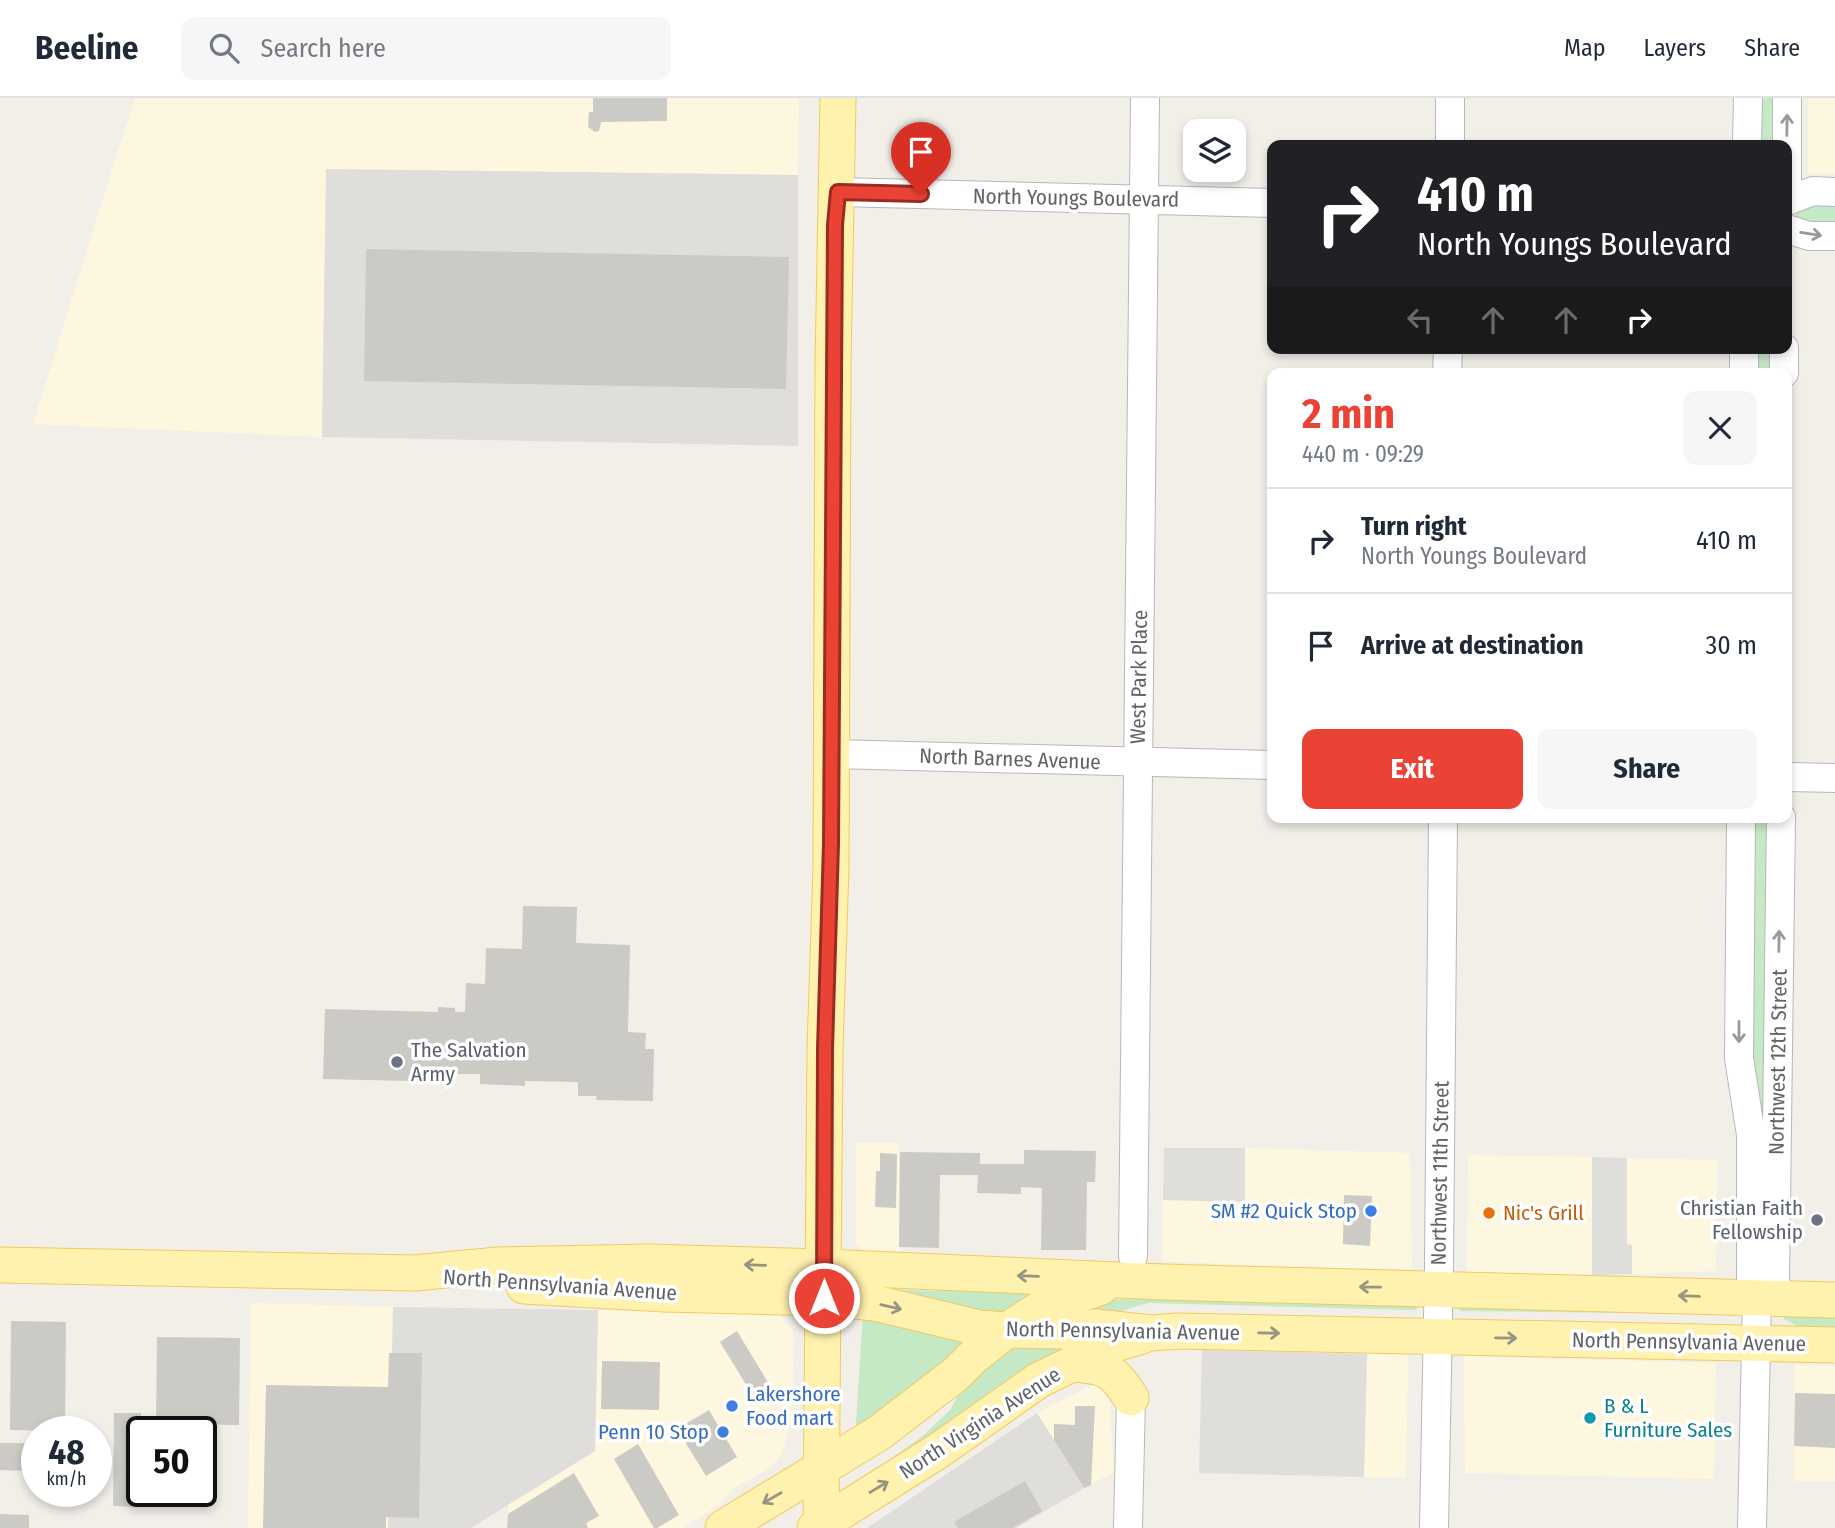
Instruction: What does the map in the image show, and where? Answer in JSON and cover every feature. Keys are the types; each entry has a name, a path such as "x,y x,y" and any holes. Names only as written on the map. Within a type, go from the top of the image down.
{"main road":[{"path":"819,1527 832,754 833,364 838,98"},
{"name":"North Pennsylvania Avenue","path":"0,1265 414,1273 497,1284 664,1294 824,1283 1116,1272"},
{"path":"723,1528 822,1469 900,1418 1007,1330 1040,1309 1116,1272 1149,1273 1163,1282 1835,1300"},
{"name":"North Pennsylvania Avenue","path":"824,1283 875,1303 979,1328 1007,1330 1062,1331 1095,1327 1152,1334 1178,1331 1835,1345"},
{"path":"1131,1398 1137,1366 1152,1334"},
{"name":"North Virginia Avenue","path":"819,1527 938,1451 1039,1380 1112,1345 1152,1334"},
{"path":"1071,1364 1105,1368 1120,1381 1131,1398"}],"street":[{"name":"West Park Place","path":"1116,1272 1138,761 1145,98"},
{"path":"1450,98 1450,140"},
{"path":"1747,140 1748,98"},
{"path":"1787,98 1787,140"},
{"path":"1792,199 1813,191 1835,192"},
{"name":"North Youngs Boulevard","path":"838,192 1267,203"},
{"path":"1792,231 1809,236 1835,236"},
{"name":"North Barnes Avenue","path":"832,754 1267,765"},
{"path":"1792,777 1835,778"},
{"name":"Northwest 11th Street","path":"1434,1528 1443,823"},
{"name":"Northwest 12th Street","path":"1741,823 1739,1058 1751,1135 1751,1280 1757,1298 1752,1528"},
{"name":"Northwest 12th Street","path":"1757,1298 1775,1281 1781,823"},
{"path":"1128,1528 1131,1398"}],"shaded area":[{"path":"136,98 799,98 798,175 326,169 322,437 33,424"},
{"path":"1808,98 1835,98 1835,174 1808,174"},
{"path":"326,169 798,175 798,446 322,437"},
{"path":"856,1143 899,1143 899,1255 868,1254 856,1245"},
{"path":"1164,1148 1245,1148 1245,1202 1163,1200"},
{"path":"1245,1148 1410,1153 1412,1269 1162,1261 1163,1200 1245,1202"},
{"path":"1468,1155 1592,1157 1592,1275 1467,1272"},
{"path":"1592,1157 1627,1158 1627,1244 1632,1245 1632,1274 1592,1275"},
{"path":"1627,1158 1717,1160 1716,1271 1632,1274 1632,1245 1627,1245"},
{"path":"251,1303 393,1307 388,1528 248,1528"},
{"path":"393,1307 598,1310 595,1451 471,1528 388,1528"},
{"path":"598,1310 776,1314 782,1317 793,1331 794,1340 791,1424 783,1449 768,1469 734,1488 719,1505 683,1528 507,1528 508,1505 595,1451"},
{"path":"1202,1350 1367,1354 1364,1477 1199,1473"},
{"path":"1367,1354 1408,1355 1406,1478 1364,1477"},
{"name":"B & L Furniture Sales","path":"1464,1356 1716,1363 1714,1479 1465,1473"},
{"path":"1794,1365 1835,1366 1835,1481 1794,1481"},
{"path":"1108,1377 1114,1472 1084,1488 1037,1413"},
{"path":"1037,1413 1084,1488 1016,1528 867,1528"}],"green space":[{"path":"1759,98 1776,98 1775,140 1759,140"},
{"path":"1812,205 1835,206 1835,230 1799,222 1795,216 1798,211"},
{"path":"1757,354 1773,354 1773,368 1757,368"},
{"path":"1753,823 1769,823 1765,1259 1753,1084"},
{"path":"970,1284 1054,1287 1003,1320 864,1288 938,1291"},
{"path":"1102,1300 1418,1308 1148,1303 1100,1317 1056,1311"},
{"path":"1458,1308 1715,1314 1461,1311"},
{"path":"1835,1309 1835,1334 1810,1333 1784,1319 1784,1316"},
{"path":"863,1315 974,1337 855,1437"},
{"path":"1001,1345 1068,1345 870,1474 924,1435 951,1409 963,1385"}],"building":[{"path":"593,98 667,98 667,121 601,122 599,131 595,132 588,127 589,112 593,112"},
{"path":"366,249 789,257 786,389 364,381"},
{"path":"523,906 577,907 576,943 630,945 628,1032 646,1033 645,1049 654,1049 653,1101 596,1100 597,1096 578,1096 578,1082 525,1081 525,1086 480,1084 480,1074 454,1074 454,1082 323,1079 325,1009 438,1012 438,1007 455,1008 455,1012 465,1012 466,983 485,984 486,948 522,949"},
{"path":"1024,1150 1096,1151 1095,1182 1087,1182 1086,1250 1041,1250 1042,1188 1021,1187 1021,1194 977,1193 978,1175 940,1175 939,1248 899,1247 900,1152 980,1153 980,1164 1024,1164"},
{"path":"880,1153 897,1154 896,1208 875,1207 876,1171 880,1171"},
{"path":"1344,1195 1372,1196 1370,1246 1343,1244"},
{"path":"11,1321 66,1322 65,1416 21,1416 21,1430 10,1430"},
{"path":"737,1331 775,1394 758,1404 720,1342"},
{"path":"157,1337 240,1338 239,1425 217,1425 217,1416 156,1416"},
{"path":"389,1353 422,1353 419,1518 386,1517 386,1528 263,1528 266,1385 388,1387"},
{"path":"602,1361 660,1362 659,1410 601,1409"},
{"path":"1795,1393 1835,1394 1835,1448 1794,1446"},
{"path":"1075,1406 1095,1406 1091,1485 1084,1488 1054,1440 1054,1424 1075,1425"},
{"path":"709,1410 737,1457 706,1476 677,1429"},
{"path":"114,1413 141,1413 141,1416 126,1416 126,1506 113,1506"},
{"path":"0,1443 21,1443 21,1471 0,1470"},
{"path":"638,1444 679,1515 657,1528 654,1528 614,1459"},
{"path":"574,1473 599,1516 586,1523 588,1528 507,1528 508,1514"},
{"path":"1025,1481 1042,1511 1013,1528 958,1528 954,1522"},
{"path":"0,1514 29,1515 29,1528 0,1528"}],"place":[{"name":"The Salvation Army","path":"397,1062"},
{"name":"SM #2 Quick Stop","path":"1371,1211"},
{"name":"Nic's Grill","path":"1489,1213"},
{"name":"Christian Faith Fellowship","path":"1817,1220"},
{"name":"Lakershore Food mart","path":"732,1406"},
{"name":"B & L Furniture Sales","path":"1590,1418"},
{"name":"Penn 10 Stop","path":"723,1432"}],"route":[{"path":"824,1298 825,1049 831,844 835,225 838,192 921,194"}]}
